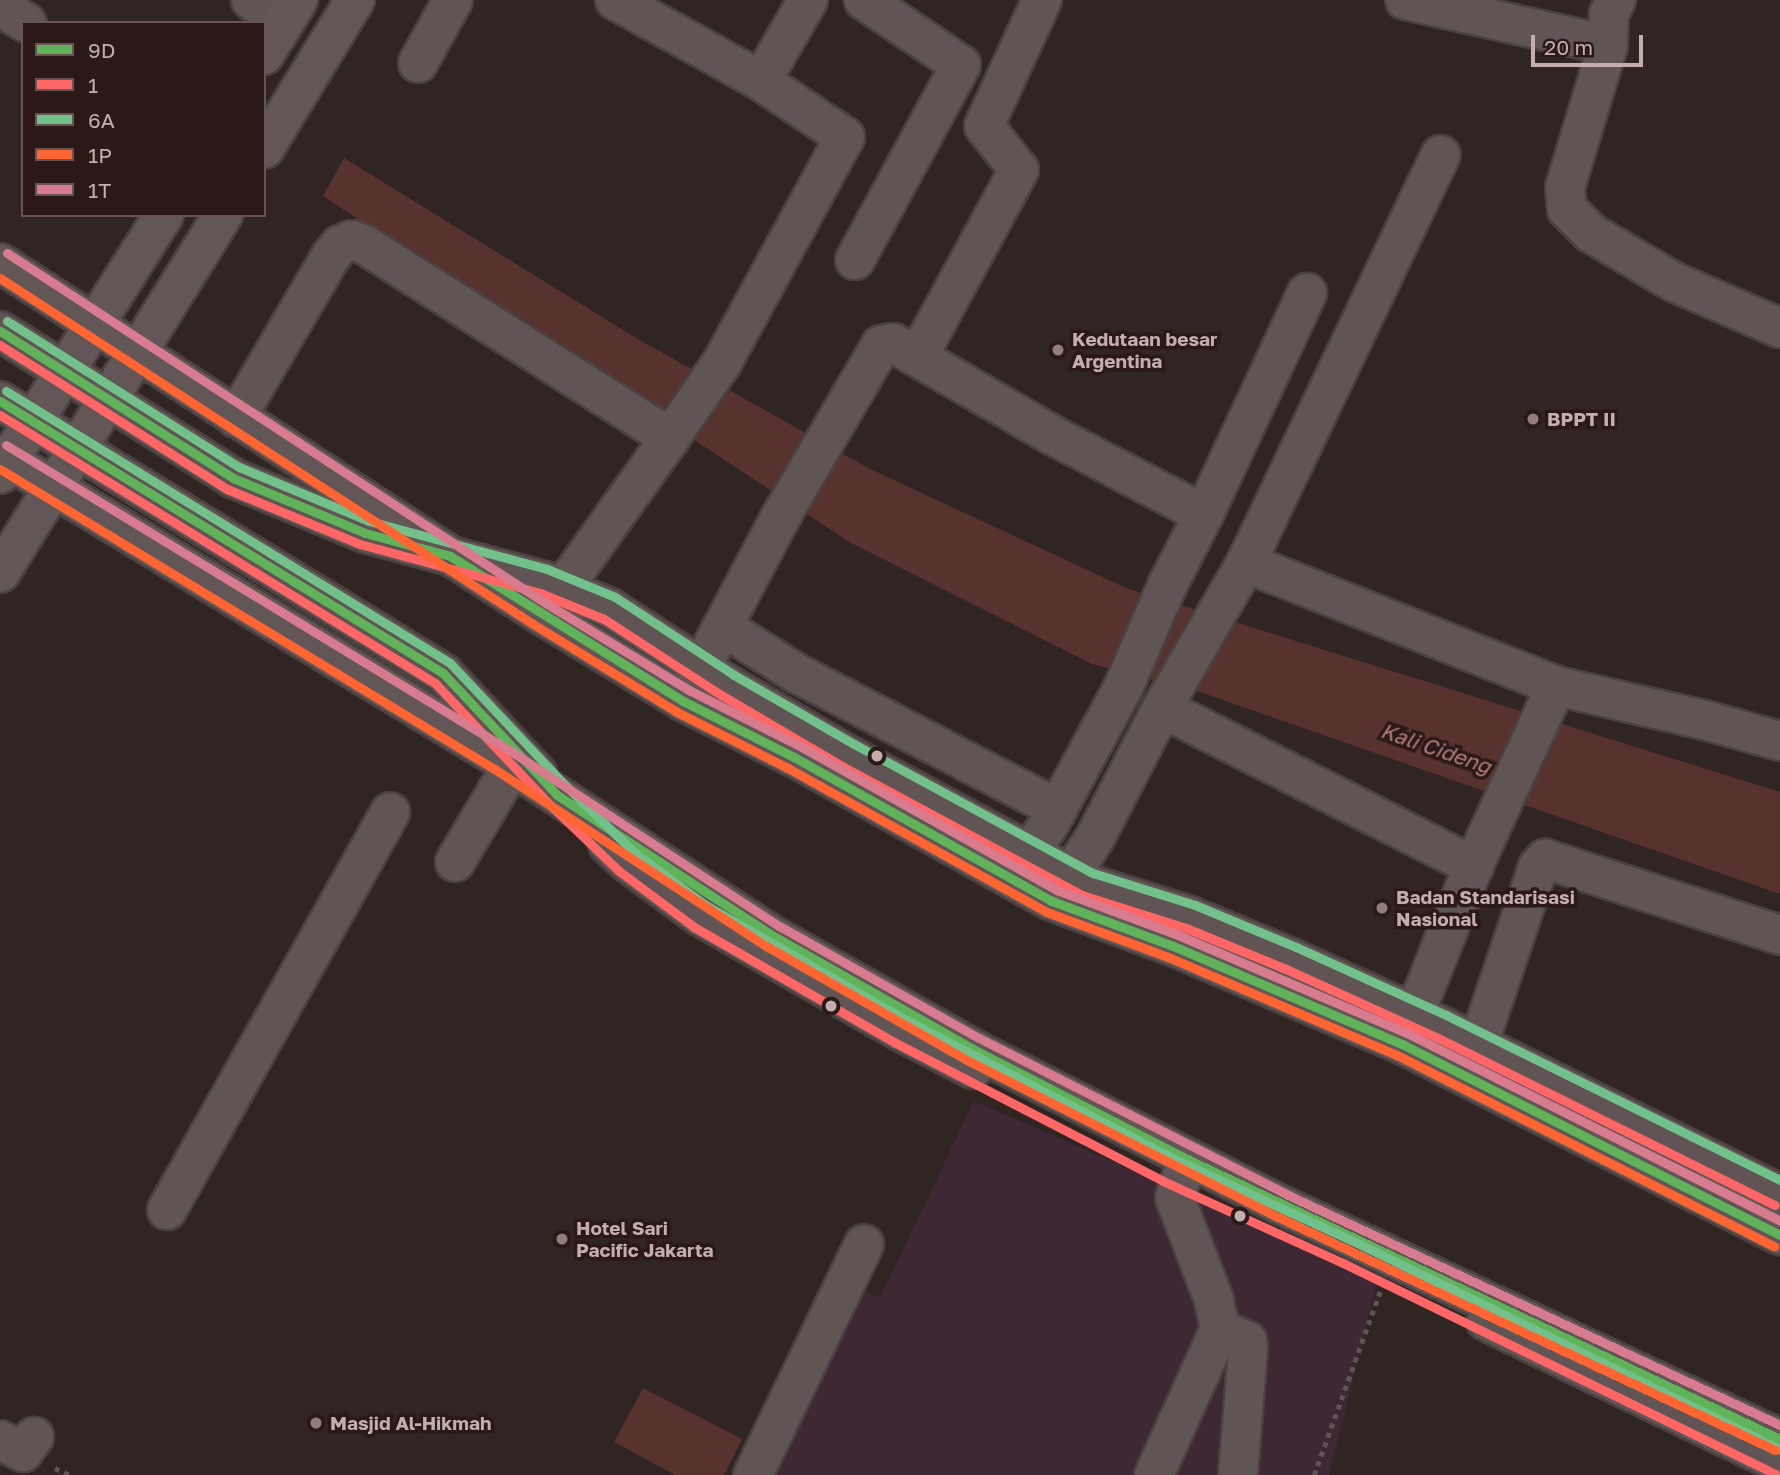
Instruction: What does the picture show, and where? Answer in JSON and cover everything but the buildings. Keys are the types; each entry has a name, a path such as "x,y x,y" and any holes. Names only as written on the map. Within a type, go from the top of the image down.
{"main road":[{"path":"266,146 355,0"},
{"path":"266,52 291,10"},
{"path":"163,217 33,421 3,463 52,488 512,766 787,944 1183,1167 1780,1439"},
{"path":"0,573 222,217"},
{"path":"0,264 450,556 550,601 683,701 1020,865 1173,946 1408,1029 1473,1061 1780,1235"}],"street":[{"path":"251,0 291,10"},
{"path":"418,63 453,0"},
{"path":"615,0 761,81 845,137 721,365 550,601 610,608 701,668 848,755 1020,865 1058,809 1123,688 1167,586 1204,514 1307,293"},
{"path":"761,81 808,0"},
{"path":"855,260 961,65 864,0"},
{"path":"918,356 1019,170 984,126 1041,0"},
{"path":"1616,0 1609,14 1608,45 1565,187 1567,209 1591,233 1674,282 1780,328"},
{"path":"1428,3 1608,45"},
{"path":"0,7 24,21"},
{"path":"1062,888 1110,810 1163,706 1245,565 1441,155"},
{"path":"236,418 331,256 340,245 352,240 671,437"},
{"path":"0,331 233,478 365,533 450,556"},
{"path":"683,701 780,518 881,345 893,343 918,356 1054,436 1204,514"},
{"path":"0,401 443,673 557,795"},
{"path":"1245,565 1554,689 1704,720 1780,740"},
{"path":"723,627 796,673 1058,809"},
{"path":"1408,1029 1475,863 1554,689"},
{"path":"1163,706 1475,863"},
{"path":"455,862 512,766"},
{"path":"167,1210 390,813"},
{"path":"1780,934 1545,859 1538,867 1473,1061 1780,1194"},
{"path":"1154,1475 1220,1329 1214,1300 1175,1198 1183,1167 1387,1272 1780,1463"},
{"path":"753,1475 864,1244"},
{"path":"1220,1329 1247,1341 1248,1348 1238,1475"}],"path":[{"path":"1314,1475 1387,1272"}],"shaded area":[{"path":"974,1101 1378,1278 1329,1475 770,1475 858,1288 880,1298"}],"water":[{"name":"Kali Cideng","path":"344,158 636,338 868,468 1126,588 1780,792 1780,894 1200,692 1092,664 851,543 323,196"},
{"path":"643,1388 742,1439 724,1475 675,1475 614,1442"}],"transit line":[{"name":"1T","path":"7,253 547,604 689,690 800,746 1057,890 1178,935 1407,1033 1780,1221"},
{"name":"1P","path":"0,278 533,624 677,712 788,768 1047,912 1168,957 1397,1055 1774,1246"},
{"name":"6A","path":"7,321 239,467 369,521 547,569 615,597 734,675 854,744 1093,873 1195,905 1296,947 1446,1015 1780,1180"},
{"name":"9D","path":"0,331 233,478 365,533 450,556 683,701 794,757 1052,901 1173,946 1402,1044 1780,1235"},
{"name":"1","path":"0,345 227,489 360,544 540,593 604,619 721,695 842,766 1082,895 1186,928 1286,969 1436,1037 1775,1205"},
{"name":"6A","path":"6,391 450,663 566,786 635,853 707,906 906,1020 1174,1159 1353,1241 1780,1449"},
{"name":"9D","path":"0,401 443,673 557,795 775,937 973,1049 1187,1159 1780,1439"},
{"name":"1","path":"0,415 435,683 548,803 619,871 694,927 894,1042 1163,1181 1343,1263 1775,1474"},
{"name":"1T","path":"6,445 509,750 781,927 979,1038 1288,1195 1780,1425"},
{"name":"1P","path":"0,469 496,770 768,947 967,1060 1278,1217 1775,1450"}],"place":[{"name":"Kedutaan besar Argentina","path":"1058,350"},
{"name":"BPPT II","path":"1533,419"},
{"name":"Badan Standarisasi Nasional","path":"1382,908"},
{"name":"Hotel Sari Pacific Jakarta","path":"562,1239"},
{"name":"Masjid Al-Hikmah","path":"316,1423"}]}
